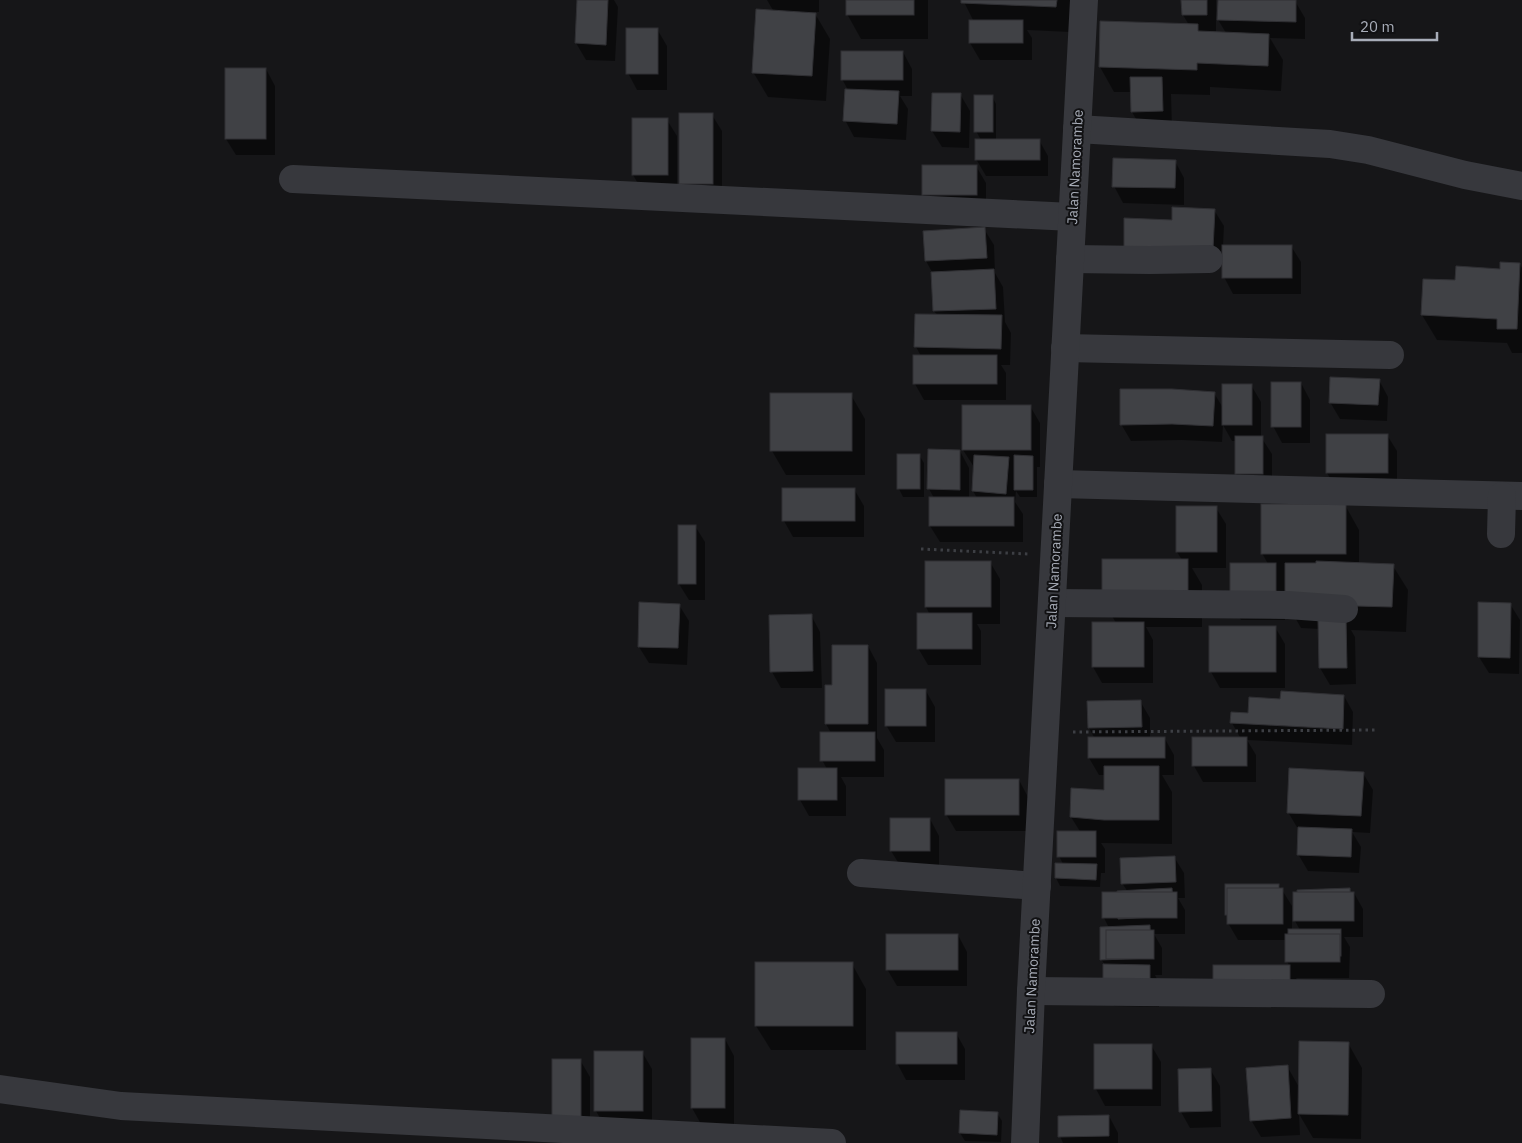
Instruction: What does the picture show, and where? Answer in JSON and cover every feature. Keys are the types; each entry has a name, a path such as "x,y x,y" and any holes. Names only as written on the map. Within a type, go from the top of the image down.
{"street":[{"name":"Jalan Namorambe","path":"1025,1143 1031,992 1084,0"},
{"path":"1077,129 1330,144 1368,150 1466,175 1522,186"},
{"path":"293,179 1072,218"},
{"path":"1070,258 1209,259"},
{"path":"1065,348 1390,355"},
{"path":"1058,484 1512,496 1501,534"},
{"path":"1052,603 1288,605 1344,609"},
{"path":"861,873 1037,886"},
{"path":"1031,992 1371,994"},
{"path":"0,1089 120,1106 832,1143"}],"path":[{"path":"921,549 1054,555"},
{"path":"1045,732 1375,730"}],"building":[{"path":"577,0 608,0 606,45 575,43"},
{"path":"846,0 914,0 914,15 846,15"},
{"path":"961,0 1057,0 1056,7 961,3"},
{"path":"1181,0 1207,0 1207,15 1182,15"},
{"path":"1218,0 1296,0 1296,22 1217,20"},
{"path":"756,9 816,13 812,76 752,73"},
{"path":"969,20 1023,20 1023,43 969,43"},
{"path":"1100,21 1198,24 1198,31 1269,34 1268,66 1197,63 1197,70 1099,67"},
{"path":"626,28 658,28 658,74 626,74"},
{"path":"841,51 903,51 903,80 841,80"},
{"path":"225,68 266,68 266,139 225,139"},
{"path":"1130,77 1162,77 1163,111 1131,112"},
{"path":"845,89 899,91 897,124 843,121"},
{"path":"932,93 961,93 960,132 931,131"},
{"path":"974,95 993,95 993,132 974,132"},
{"path":"679,113 713,113 713,184 679,184"},
{"path":"632,118 668,118 668,175 632,175"},
{"path":"975,139 1040,139 1040,160 975,160"},
{"path":"1113,158 1176,160 1175,188 1112,187"},
{"path":"922,165 977,165 977,195 922,195"},
{"path":"1172,207 1215,209 1213,249 1124,252 1124,218 1172,220"},
{"path":"985,227 987,258 925,261 923,231"},
{"path":"1222,245 1292,245 1292,278 1222,278"},
{"path":"1500,262 1520,263 1517,329 1497,329 1497,319 1421,315 1423,279 1455,280 1456,266 1500,269"},
{"path":"994,269 996,309 933,311 931,272"},
{"path":"915,314 1002,315 1001,349 914,347"},
{"path":"913,355 997,355 997,384 913,384"},
{"path":"1330,377 1380,379 1378,405 1329,403"},
{"path":"1271,382 1301,382 1301,427 1271,427"},
{"path":"1222,384 1252,384 1252,425 1222,425"},
{"path":"1120,389 1172,389 1215,392 1213,426 1172,424 1120,425"},
{"path":"770,393 852,393 852,451 770,451"},
{"path":"962,405 1031,405 1031,450 962,450"},
{"path":"1326,434 1388,434 1388,473 1326,473"},
{"path":"1235,436 1263,436 1263,474 1235,474"},
{"path":"928,449 960,450 960,490 927,489"},
{"path":"897,454 920,454 920,489 897,489"},
{"path":"974,455 1009,457 1006,494 972,491"},
{"path":"1014,455 1033,456 1033,490 1014,490"},
{"path":"782,488 855,488 855,521 782,521"},
{"path":"929,497 1014,497 1014,526 929,526"},
{"path":"1261,504 1346,504 1346,554 1261,554"},
{"path":"1176,506 1217,506 1217,552 1176,552"},
{"path":"678,525 696,525 696,584 678,584"},
{"path":"1102,559 1188,559 1188,603 1102,603"},
{"path":"925,561 991,561 991,607 925,607"},
{"path":"1316,561 1394,564 1392,607 1285,604 1285,563 1316,563"},
{"path":"1230,563 1276,563 1276,604 1230,604"},
{"path":"639,602 680,604 678,648 638,647"},
{"path":"1478,602 1511,603 1510,658 1478,657"},
{"path":"917,613 972,613 972,649 917,649"},
{"path":"812,614 813,671 770,672 769,615"},
{"path":"1346,619 1347,668 1319,668 1318,620"},
{"path":"1092,622 1144,622 1144,667 1092,667"},
{"path":"1209,626 1276,626 1276,672 1209,672"},
{"path":"832,645 868,645 868,724 825,724 825,685 832,685"},
{"path":"885,689 926,689 926,726 885,726"},
{"path":"1281,691 1344,695 1343,729 1230,723 1231,712 1248,713 1249,697 1280,699"},
{"path":"1141,700 1142,727 1088,728 1087,701"},
{"path":"820,732 875,732 875,761 820,761"},
{"path":"1088,737 1165,737 1165,758 1088,758"},
{"path":"1192,737 1247,737 1247,766 1192,766"},
{"path":"1104,766 1159,766 1159,820 1104,820 1070,817 1071,788 1104,790"},
{"path":"798,768 837,768 837,800 798,800"},
{"path":"1289,768 1364,772 1361,816 1287,813"},
{"path":"945,779 1019,779 1019,815 945,815"},
{"path":"890,818 930,818 930,851 890,851"},
{"path":"1298,827 1352,829 1351,857 1297,855"},
{"path":"1057,831 1096,831 1096,857 1057,857"},
{"path":"1175,856 1176,882 1121,884 1120,858"},
{"path":"1055,863 1097,864 1096,880 1055,878"},
{"path":"1225,884 1279,884 1279,915 1225,915"},
{"path":"1172,888 1174,916 1118,919 1117,891"},
{"path":"1227,888 1283,888 1283,924 1227,924"},
{"path":"1350,888 1351,914 1298,917 1297,890"},
{"path":"1102,892 1177,892 1177,918 1102,918"},
{"path":"1293,892 1354,892 1354,921 1293,921"},
{"path":"1150,925 1151,958 1100,960 1100,927"},
{"path":"1288,929 1341,929 1341,956 1288,956"},
{"path":"1106,930 1154,930 1154,959 1106,959"},
{"path":"886,934 958,934 958,970 886,970"},
{"path":"1285,934 1340,934 1340,962 1285,962"},
{"path":"755,962 853,962 853,1026 755,1026"},
{"path":"1103,964 1150,965 1150,991 1103,990"},
{"path":"1213,965 1290,965 1290,990 1213,990"},
{"path":"896,1032 957,1032 957,1064 896,1064"},
{"path":"691,1038 725,1038 725,1108 691,1108"},
{"path":"1299,1041 1349,1042 1348,1115 1298,1114"},
{"path":"1094,1044 1152,1044 1152,1089 1094,1089"},
{"path":"594,1051 643,1051 643,1111 594,1111"},
{"path":"552,1059 581,1059 581,1120 552,1120"},
{"path":"1288,1065 1291,1118 1250,1121 1246,1068"},
{"path":"1211,1068 1212,1111 1179,1112 1178,1069"},
{"path":"960,1110 998,1112 997,1135 959,1133"},
{"path":"1109,1115 1109,1136 1058,1137 1058,1116"}]}
